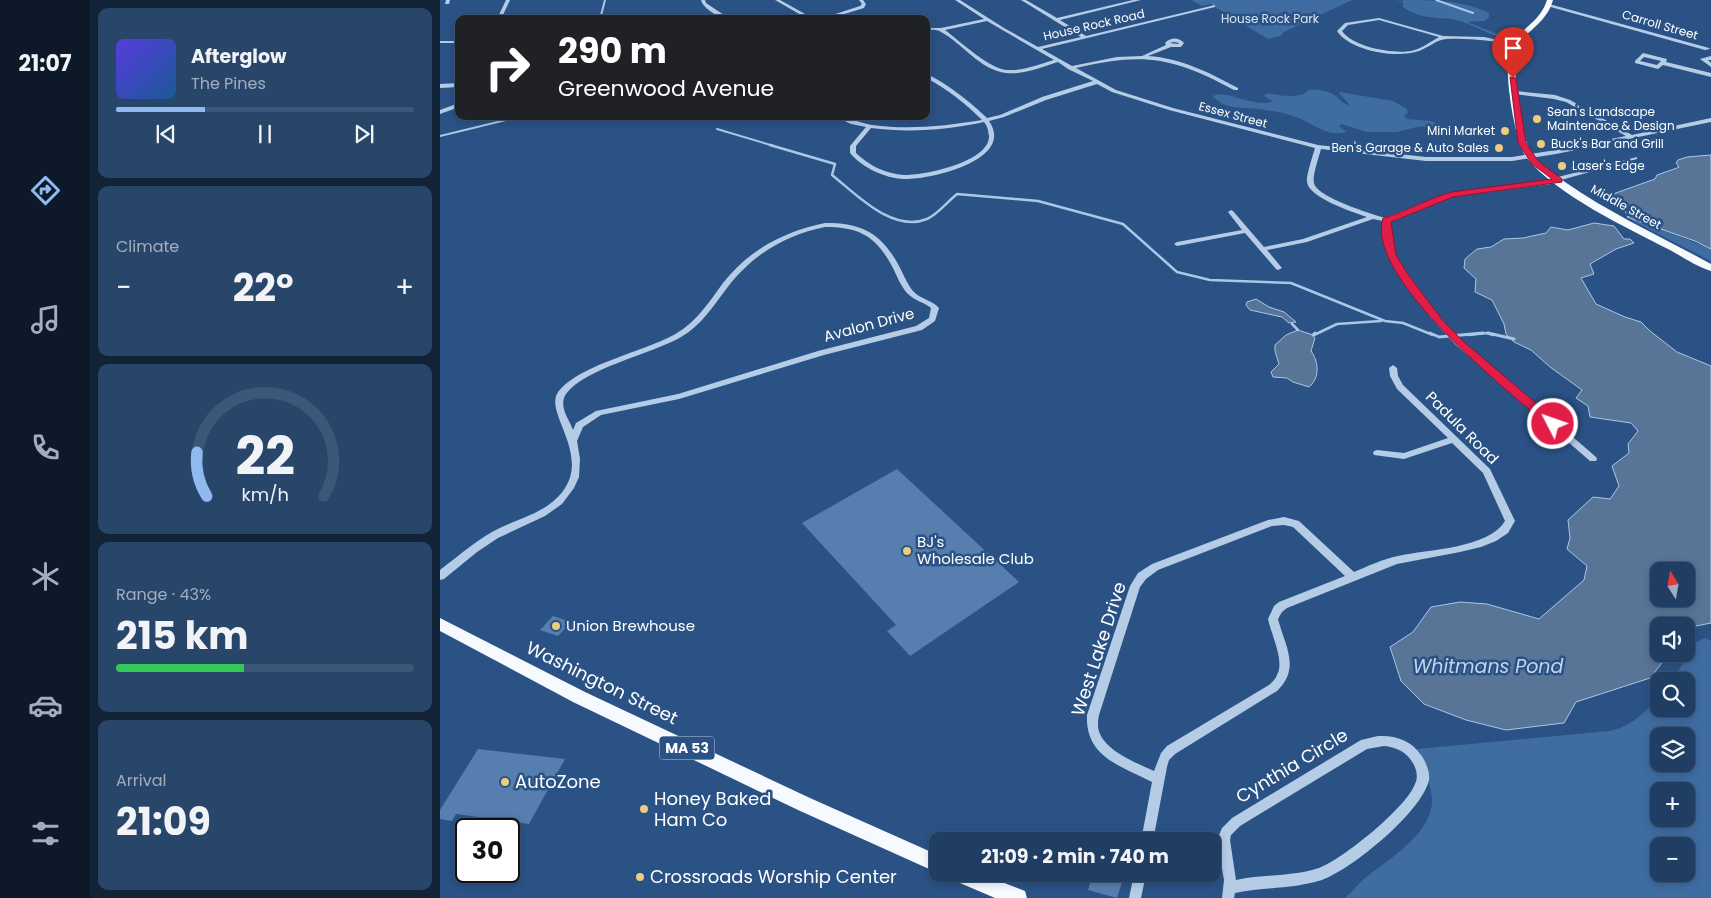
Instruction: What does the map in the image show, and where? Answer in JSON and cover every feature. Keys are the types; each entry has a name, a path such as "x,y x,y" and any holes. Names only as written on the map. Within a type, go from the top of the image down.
{"main road":[{"path":"1515,45 1540,23 1550,2"},
{"name":"Middle Street","path":"1515,45 1511,58 1515,93 1522,143 1530,157 1557,180 1600,209 1711,268"},
{"name":"Washington Street","path":"440,624 579,697 839,820 929,860"},
{"path":"979,882 1018,898"}],"street":[{"path":"501,15 508,0"},
{"path":"703,0 704,4 722,15"},
{"path":"777,0 805,15"},
{"path":"835,15 862,7 864,4 861,0"},
{"name":"Essex Street","path":"958,0 987,20 1114,91 1318,147 1426,159 1498,160 1530,157 1711,120"},
{"path":"1025,1 1038,0"},
{"path":"1055,20 1139,0"},
{"path":"1025,1 1086,38"},
{"name":"Carroll Street","path":"1550,2 1707,49"},
{"name":"House Rock Road","path":"1037,49 1213,6"},
{"path":"1443,37 1415,51 1392,53 1352,42 1342,36 1339,31 1347,24 1379,19 1443,37 1474,38 1515,45"},
{"path":"930,29 941,30 987,20"},
{"path":"941,30 999,71 1019,71 1057,60"},
{"path":"440,42 455,42"},
{"path":"1144,56 1170,45"},
{"path":"1070,68 1112,58 1144,56 1195,67 1236,89"},
{"path":"1700,73 1710,64 1703,59 1711,58"},
{"path":"1662,63 1711,75"},
{"path":"869,127 853,146 856,156 864,163 884,173 917,177 957,168 982,153 991,138 991,128 986,120 930,78"},
{"path":"845,120 869,127 920,128 986,120 1000,117 1024,106 1096,82"},
{"path":"440,86 455,85"},
{"path":"1515,93 1556,97 1568,101 1632,137"},
{"path":"440,112 455,106"},
{"path":"1318,147 1310,182 1312,189 1327,198 1372,217 1386,220 1448,195 1557,180 1635,158"},
{"path":"1231,212 1278,268"},
{"path":"1262,249 1305,241 1372,217"},
{"path":"1386,220 1391,255 1426,307 1452,336 1593,459"},
{"name":"Avalon Drive","path":"440,576 494,536 538,516 559,502 571,486 577,469 572,442 558,406 562,393 567,387 581,377 680,335 692,325 725,284 752,257 793,232 832,226 852,228 867,233 884,248 914,296 930,303 935,308 932,320 919,328 829,351 679,396 600,412 580,425 572,442"},
{"path":"1177,244 1247,231"},
{"name":"Padula Road","path":"1353,577 1397,560 1474,546 1497,535 1509,525 1510,517 1488,471 1400,387 1394,376 1393,368"},
{"path":"1377,453 1404,456 1454,439"},
{"name":"West Lake Drive","path":"1159,779 1110,754 1094,739 1091,723 1132,593 1142,576 1155,568 1262,526 1284,521 1300,527 1353,577"},
{"path":"1149,832 1159,779 1165,757 1171,750 1280,683 1285,672 1286,663 1273,619 1278,608 1353,577"},
{"name":"Cynthia Circle","path":"1385,740 1393,741 1412,752 1422,772 1423,781 1420,791 1369,842 1334,867 1315,875 1295,881 1246,884 1230,893 1230,869 1224,847 1224,836 1236,822 1365,744 1385,740"},
{"path":"1135,898 1138,882"}],"green space":[{"name":"House Rock Park","path":"1191,0 1352,0 1282,33 1283,35 1268,39 1210,4 1202,6"},
{"path":"1394,0 1403,2 1403,0 1425,0 1469,5 1489,13 1489,17 1484,21 1467,22 1510,39 1499,37 1456,20 1418,15 1403,7 1403,3"},
{"path":"1309,90 1328,92 1348,105 1340,92 1393,101 1407,109 1408,113 1404,116 1407,119 1430,121 1444,126 1417,127 1397,132 1367,132 1341,124 1339,126 1347,132 1335,133 1294,116 1274,111 1224,104 1213,96 1226,95 1258,103 1266,103 1273,101 1264,96 1267,93 1294,96"},
{"path":"1631,220 1638,220 1711,249 1711,261"},
{"path":"1705,638 1711,641 1711,898 1345,898 1364,879 1407,845 1425,824 1430,813 1432,795 1417,749 1610,731 1632,722 1650,706 1650,717 1695,717 1695,672 1678,672 1684,662 1695,662 1695,644"}],"water":[{"path":"1711,155 1711,249 1695,241 1627,217 1630,216 1616,205 1609,196 1655,179 1657,175 1679,167 1676,163 1678,160 1687,157"},
{"name":"Whitmans Pond","path":"1594,223 1614,226 1624,239 1630,239 1634,243 1616,249 1590,264 1594,274 1581,278 1596,304 1641,322 1677,352 1711,366 1711,623 1695,626 1695,617 1650,617 1650,662 1663,662 1655,672 1650,672 1650,678 1576,702 1564,723 1506,730 1466,720 1424,704 1401,681 1390,647 1413,632 1431,607 1460,602 1487,604 1539,619 1584,580 1587,566 1567,549 1570,538 1568,520 1593,497 1610,499 1619,486 1612,466 1629,453 1628,444 1638,431 1631,423 1590,417 1588,406 1576,398 1582,390 1550,367 1531,350 1514,342 1506,334 1504,324 1492,300 1475,292 1476,279 1464,268 1465,259 1477,249 1491,247 1504,239 1523,238 1546,233 1551,227 1568,230"},
{"path":"1256,299 1269,307 1284,312 1296,322 1289,323 1282,317 1250,310 1246,305 1247,302"},
{"path":"1298,330 1313,335 1315,338 1311,351 1316,360 1317,375 1309,387 1287,378 1273,377 1271,372 1279,364 1275,345 1286,335"}],"building":[{"name":"BJ's Wholesale Club","path":"897,469 1019,582 910,656 887,631 896,625 802,523"},
{"name":"Union Brewhouse","path":"553,616 571,622 558,636 540,630"},
{"name":"AutoZone","path":"478,749 565,759 529,824 520,823 520,818 485,818 456,814 452,821 440,819 440,810"},
{"path":"1090,882 1122,882 1117,898 1088,890"}],"waterway":[{"path":"601,15 605,0"},
{"path":"1436,0 1473,13"},
{"path":"440,136 506,120"},
{"path":"717,129 774,146"},
{"path":"770,145 835,164 832,175 863,201 888,216 901,221 914,222 927,219 939,211 957,194 1038,201 1123,224 1177,272 1210,280 1291,283 1385,321 1403,323 1433,335"},
{"path":"1314,335 1337,324 1381,321"},
{"path":"1292,324 1298,330"},
{"path":"1430,333 1439,337 1483,333"},
{"path":"1468,335 1487,333 1493,335"},
{"path":"1488,333 1514,339"}],"place":[{"name":"Sean's Landscape Maintenace & Design","path":"1537,119"},
{"name":"Mini Market","path":"1505,131"},
{"name":"Buck's Bar and Grill","path":"1541,144"},
{"name":"Ben's Garage & Auto Sales","path":"1499,148"},
{"name":"Laser's Edge","path":"1562,166"},
{"name":"BJ's Wholesale Club","path":"907,551"},
{"name":"Union Brewhouse","path":"556,626"},
{"name":"AutoZone","path":"505,782"},
{"name":"Honey Baked Ham Co","path":"644,809"},
{"name":"Crossroads Worship Center","path":"640,877"}],"route":[{"path":"1513,78 1522,143 1525,150 1535,162 1559,181 1452,194 1439,198 1398,217 1386,220 1388,223 1388,245 1391,255 1405,277 1426,307 1441,324 1459,343 1553,424"}]}
